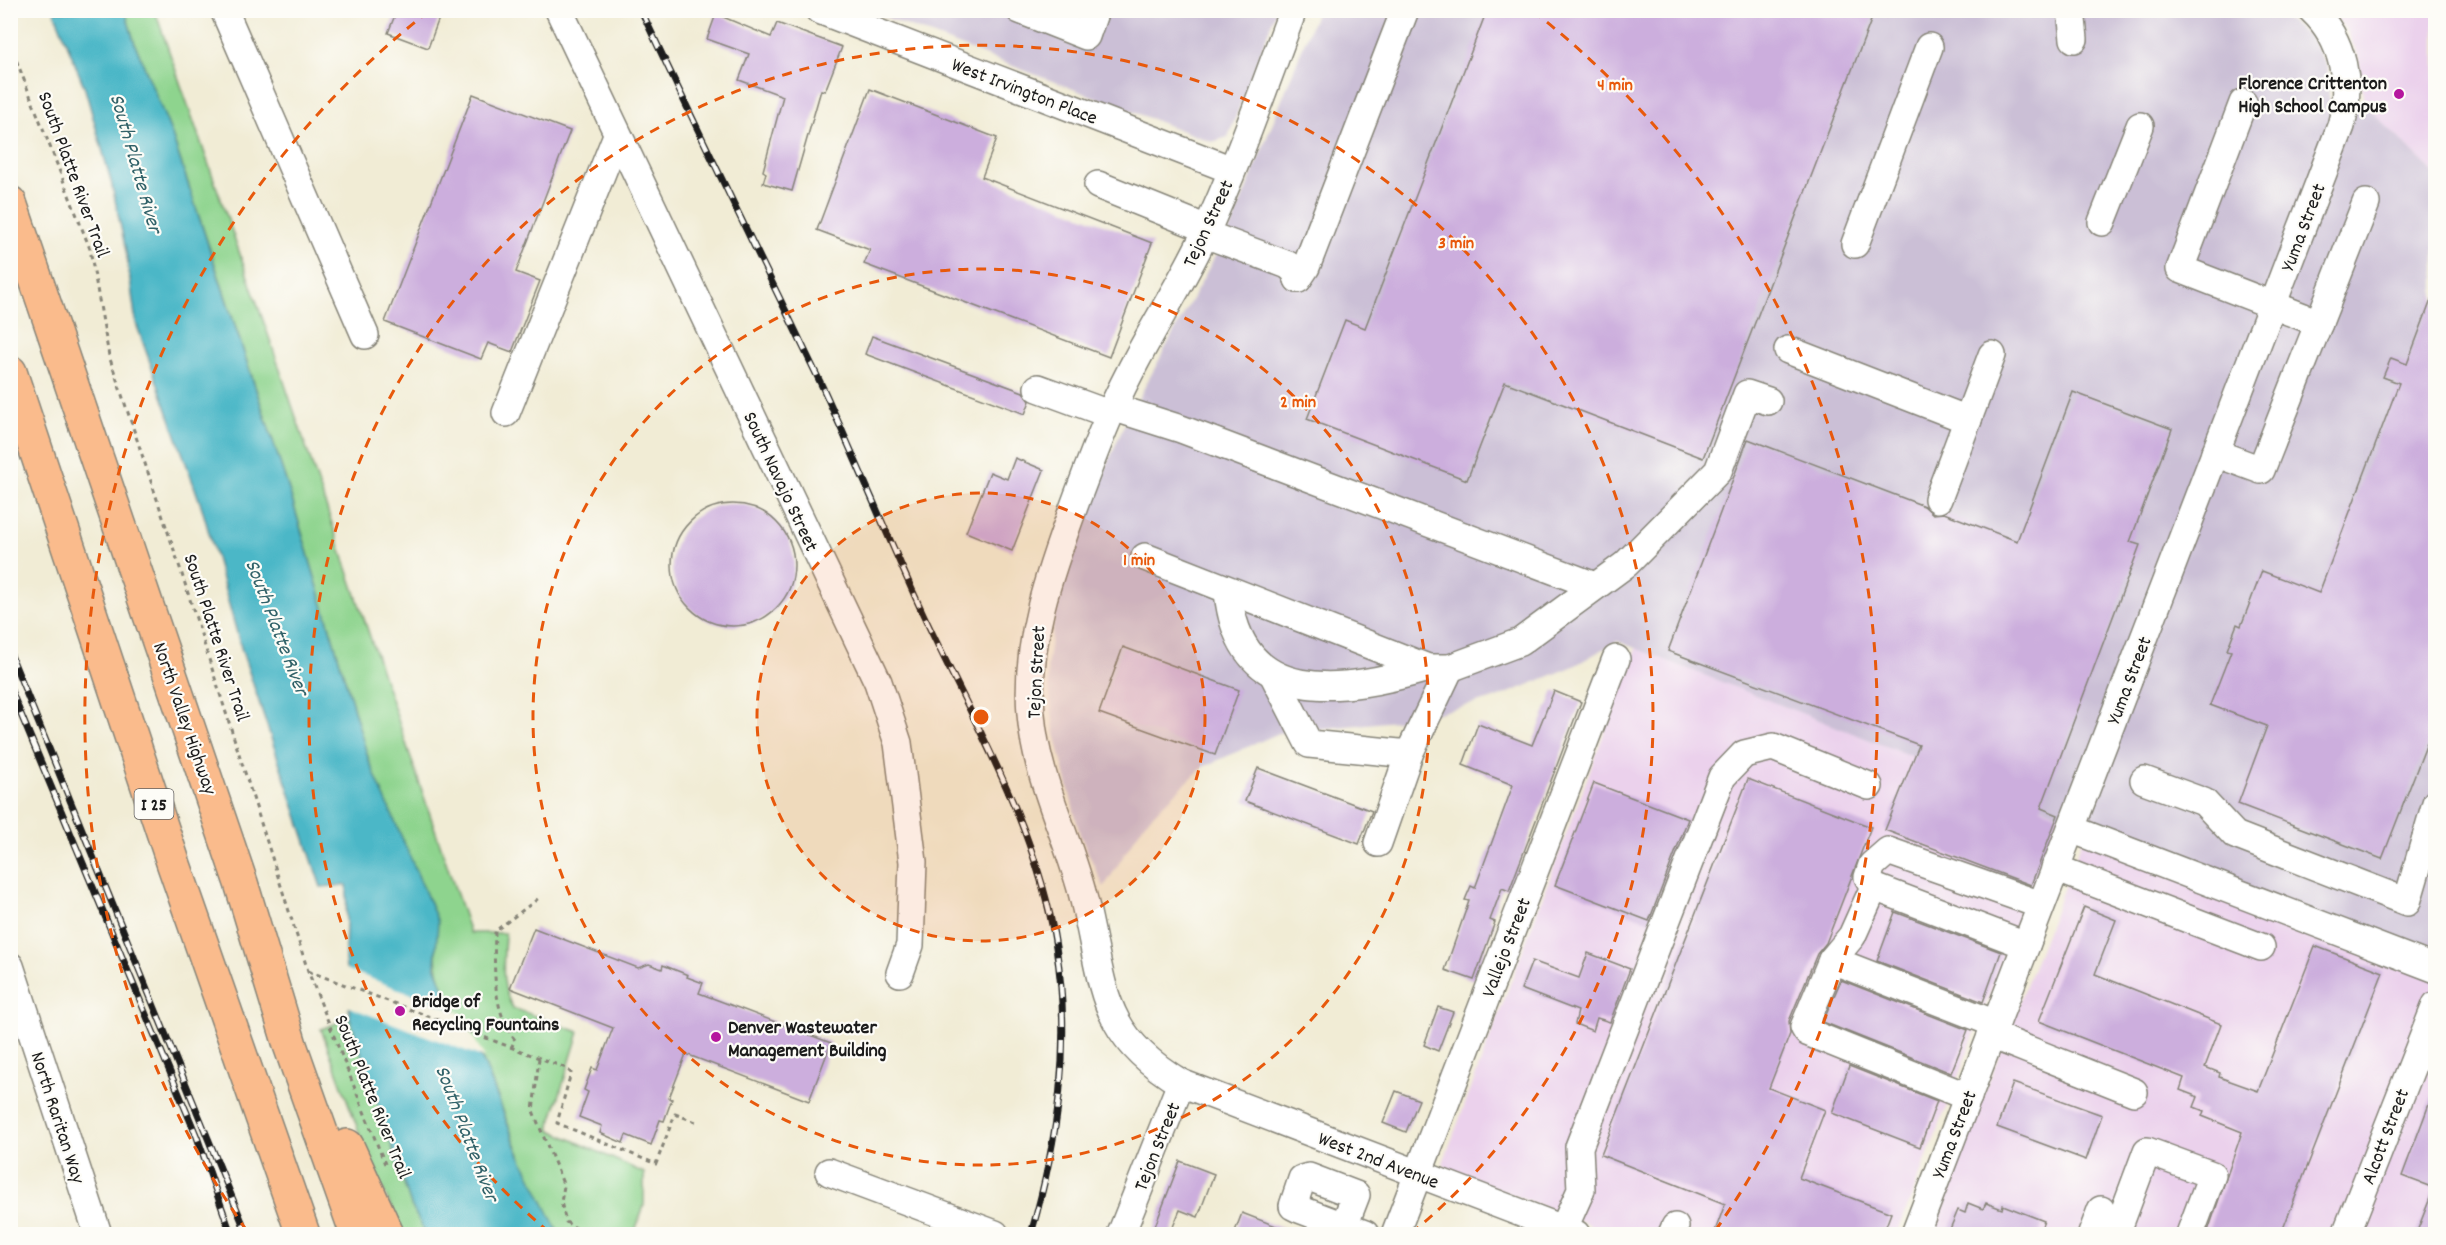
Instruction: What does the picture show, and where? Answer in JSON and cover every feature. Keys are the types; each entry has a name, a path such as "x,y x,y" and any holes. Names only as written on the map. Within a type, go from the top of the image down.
{"highway":[{"name":"North Valley Highway","path":"10,203 241,883 298,1067 357,1234"},
{"name":"I 25","path":"10,372 178,876 302,1234"},
{"path":"241,883 358,1173 387,1234"}],"street":[{"path":"224,10 365,335"},
{"name":"South Navajo Street","path":"559,10 878,682 898,743 913,862 910,945 900,973"},
{"name":"West Irvington Place","path":"819,10 854,17 1232,170"},
{"path":"1020,10 1086,36 1095,10"},
{"name":"Tejon Street","path":"1121,1234 1181,1083 1141,1055 1117,1025 1108,1007 1084,899 1033,736 1030,688 1036,623 1048,574 1110,411 1206,231 1232,170 1293,10"},
{"path":"1098,185 1288,265 1295,271 1298,279 1306,267 1405,10"},
{"path":"2071,10 2074,39"},
{"name":"Yuma Street","path":"1915,1234 2341,126 2347,96 2341,59 2330,33 2312,10"},
{"path":"1856,244 1929,47"},
{"path":"2243,103 2180,269 2319,324"},
{"path":"2103,222 2140,126"},
{"path":"506,413 617,135"},
{"path":"2215,453 2261,470 2366,203"},
{"path":"1788,350 1968,420"},
{"path":"1938,500 1992,355"},
{"path":"1038,388 1110,411 1181,429 1595,586"},
{"path":"1274,676 1295,683 1319,686 1365,685 1439,668 1520,642 1626,564 1718,471 1747,394 1768,401"},
{"path":"1145,557 1228,592 1439,668"},
{"path":"1228,592 1231,618 1239,635 1255,658 1274,676 1309,744 1409,754"},
{"name":"Vallejo Street","path":"1395,1234 1616,659"},
{"path":"1378,843 1439,668"},
{"path":"1570,1232 1581,1190 1579,1147 1722,777 1744,754 1773,747 1869,786"},
{"path":"2144,780 2204,802 2235,835 2407,902 2436,803"},
{"path":"2071,829 2436,969"},
{"path":"2026,945 1874,887 1868,877 1872,865 1888,851 2041,905"},
{"path":"2055,868 2261,947"},
{"path":"1874,887 1852,936 1832,960 1804,1027 1807,1032 1968,1097"},
{"path":"1832,960 2134,1092"},
{"name":"North Raritan Way","path":"10,966 98,1234"},
{"name":"Alcott Street","path":"2346,1234 2436,1005"},
{"path":"10,1035 25,1013"},
{"name":"West 2nd Avenue","path":"1181,1083 1570,1232"},
{"path":"2116,1234 2147,1151 2212,1175 2190,1234"},
{"path":"829,1172 995,1234"},
{"path":"2092,1234 2101,1209"}],"path":[{"name":"South Platte River Trail","path":"10,44 90,249 109,356 188,590 308,971 387,1167"},
{"path":"511,1048 515,1040 507,1030 498,1005 494,961 495,931 539,898"},
{"path":"308,971 539,1058 571,1073 557,1123 645,1160 656,1164 675,1114 696,1122"},
{"path":"539,1058 532,1111 564,1186 561,1202 566,1222 579,1230 581,1234"}],"shaded area":[{"path":"869,11 1276,11 1228,137 1212,142"},
{"path":"1317,11 2270,11 2282,15 2310,38 2327,66 2329,99 2364,104 2435,174 2435,961 1617,641 1574,666 1499,697 1415,719 1279,733 1203,767 1145,822 1104,887 1080,835 1054,729 1047,668 1055,610 1080,531 1123,427 1233,223"},
{"name":"Florence Crittenton High School Campus","path":"2330,11 2435,11 2435,174 2364,104 2358,55 2347,32"},
{"path":"1636,648 2060,814 1897,1234 1615,1234 1447,1170 1443,1163"},
{"path":"2088,825 2435,961 2435,1234 1930,1234"}],"green space":[{"path":"125,11 155,11 270,340 470,933 505,933 504,981 513,1008 579,1032 549,1129 644,1173 644,1205 634,1234 559,1234 528,1174 479,1052 446,994 440,979 436,947 394,823 369,761 291,496 171,132 135,44"},
{"path":"350,1018 411,1205 426,1234 404,1234 370,1162 321,1029"}],"water":[{"name":"South Platte River","path":"54,11 125,11 135,44 171,132 291,496 369,761 438,922 435,965 448,1000 485,1065 518,1151 559,1234 426,1234 411,1205 350,1018 345,958 347,885 321,887 242,651 202,508 136,323 126,251 111,181 85,89"}],"pier":[{"path":"343,968 459,1012 485,1058 346,1006"}],"building":[{"path":"397,10 442,10 428,48 388,33"},
{"path":"1487,10 1875,10 1703,458 1505,382 1467,480 1307,419 1345,320 1365,328"},
{"path":"716,14 771,37 777,23 842,47 825,91 821,90 792,191 763,183 766,173 763,171 783,96 739,80 749,54 707,39"},
{"path":"870,89 997,138 982,177 1152,243 1109,357 864,264 870,250 817,230"},
{"path":"473,94 570,131 516,272 540,281 512,352 488,343 481,359 385,322"},
{"path":"2434,292 2436,720 2382,859 2238,804 2267,726 2210,705 2231,651 2227,650 2237,624 2241,626 2262,571 2319,593 2399,383 2383,377 2391,358 2407,364"},
{"path":"872,336 1023,392 1030,401 1025,414 865,354"},
{"path":"2073,392 2172,429 2130,542 2140,545 2041,808 2058,815 2031,885 1885,830 1919,745 1668,651 1748,439 1924,506 1933,514 1944,513 2017,541"},
{"path":"1015,458 1044,470 1012,551 966,532 990,472 1007,479"},
{"path":"733,504 756,508 776,522 790,542 794,565 790,588 776,608 756,622 733,626 710,622 690,608 676,588 672,565 676,542 690,522 710,508"},
{"path":"1123,647 1239,690 1215,755 1099,713"},
{"path":"1554,691 1581,702 1509,891 1502,888 1490,920 1495,922 1474,980 1445,970 1469,901 1465,900 1471,886 1475,888 1513,785 1463,765 1478,724 1532,745"},
{"path":"1258,768 1372,811 1359,844 1245,801"},
{"path":"1748,779 1871,827 1826,943 1817,954 1789,1021 1790,1034 1769,1088 1825,1110 1799,1178 1891,1213 1883,1234 1714,1234 1725,1204 1601,1155"},
{"path":"1594,783 1688,819 1649,921 1555,885"},
{"path":"2084,907 2116,920 2095,974 2221,1024 2205,1067 2220,1073 2219,1077 2258,1091 2315,946 2383,972 2281,1234 2207,1234 2242,1132 2202,1116 2204,1111 2194,1107 2198,1097 2180,1090 2184,1078 2039,1021"},
{"path":"1895,912 2001,952 1983,1002 1877,961"},
{"name":"Denver Wastewater Management Building","path":"534,928 638,968 649,964 662,969 663,965 703,983 699,993 831,1043 809,1101 686,1054 669,1098 672,1099 664,1121 660,1120 651,1145 626,1135 623,1143 600,1133 602,1126 579,1117 588,1092 584,1090 592,1068 597,1070 613,1028 510,988"},
{"path":"1588,953 1630,969 1610,1022 1597,1018 1593,1031 1575,1024 1578,1011 1521,989 1532,961 1579,978"},
{"path":"1841,980 1968,1030 1951,1073 1823,1022"},
{"path":"1438,1007 1453,1012 1438,1051 1424,1045"},
{"path":"1849,1066 1937,1101 1920,1147 1832,1113"},
{"path":"2013,1083 2102,1115 2086,1160 1997,1127"},
{"path":"1396,1091 1419,1100 1406,1132 1383,1123"},
{"path":"2434,1091 2436,1234 2416,1234 2434,1188 2402,1176"},
{"path":"1180,1161 1214,1174 1198,1217 1180,1210 1170,1234 1152,1234"},
{"path":"1968,1203 1983,1209 1986,1203 2002,1209 2003,1205 2044,1221 2039,1234 1948,1234 1958,1210 1965,1213"},
{"path":"1242,1213 1294,1233 1294,1234 1234,1234"}],"railway":[{"path":"641,10 822,386 924,616 1002,777 1035,861 1056,947 1063,1020 1060,1092 1055,1127 1049,1163 1031,1234"},
{"path":"10,653 247,1234"},
{"path":"10,688 197,1137 231,1234"}],"place":[{"name":"Florence Crittenton High School Campus","path":"2399,94"},
{"name":"Bridge of Recycling Fountains","path":"400,1011"},
{"name":"Denver Wastewater Management Building","path":"716,1037"}]}
